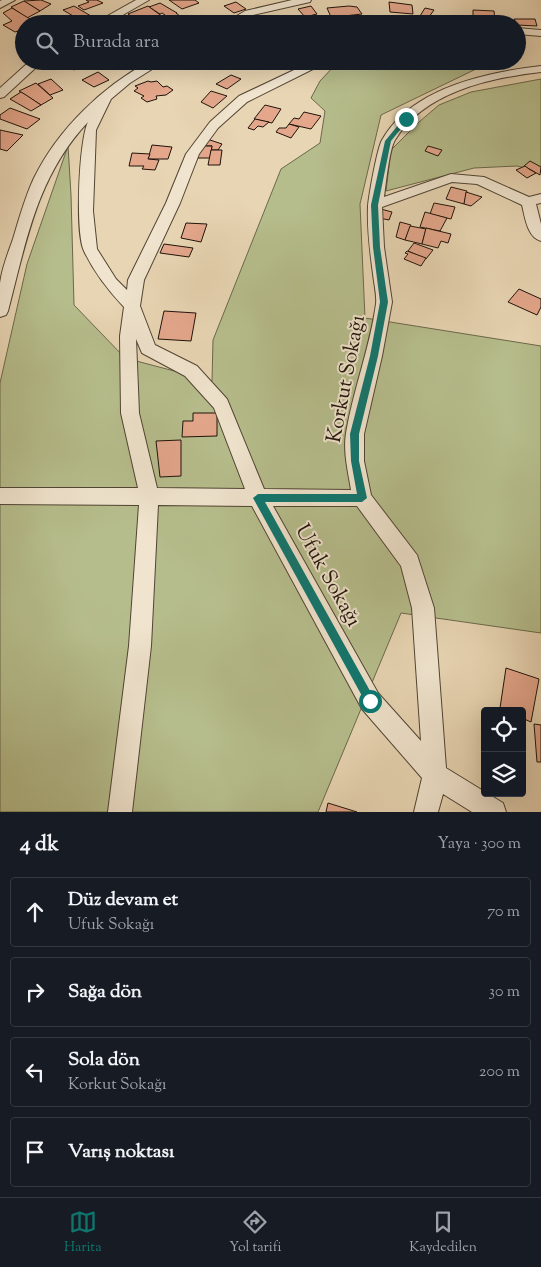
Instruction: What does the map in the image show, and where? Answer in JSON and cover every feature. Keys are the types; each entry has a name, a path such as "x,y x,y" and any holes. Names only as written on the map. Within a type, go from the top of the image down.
{"street":[{"path":"0,6 10,0"},
{"path":"115,15 144,0"},
{"path":"245,15 306,0"},
{"path":"526,32 541,33"},
{"name":"Korkut Sokağı","path":"426,812 435,775 423,608 410,562 362,498 355,461 355,434 374,356 384,302 377,247 375,205 388,141 412,114 430,99 467,84 515,72 541,69"},
{"path":"0,94 28,70"},
{"path":"0,311 21,236 41,179 66,138 105,98 128,79 144,70"},
{"path":"120,812 140,646 148,498 130,414 128,336 136,280 173,203 193,154 214,125 243,99 304,70"},
{"name":"Ufuk Sokağı","path":"105,98 90,130 86,161 86,211 90,249 111,283 132,305 148,349 191,371 221,404 258,498 370,701 435,775 494,812"},
{"path":"375,205 451,178 479,180 535,200 534,228 541,236"},
{"path":"0,496 362,498"}],"green space":[{"path":"330,70 474,70 381,115 360,204 365,318 541,346 541,633 401,613 318,812 0,812 0,383 27,264 68,146 74,305 125,358 212,381 213,340 281,169 320,143 325,111 311,98 320,81"},
{"path":"541,79 541,172 517,166 474,168 386,191 391,150 439,105 471,92"}],"building":[{"path":"41,0 51,4 40,11 24,1"},
{"path":"86,0 97,0 103,3 84,10 78,6 89,2"},
{"path":"169,0 195,0 199,3 182,9"},
{"path":"24,1 40,11 33,15 23,15 11,7"},
{"path":"236,2 246,9 234,13 224,6"},
{"path":"389,2 412,5 413,14 390,12"},
{"path":"160,3 179,15 160,14 149,7"},
{"path":"74,6 89,15 72,15 63,10"},
{"path":"148,6 160,15 130,15 128,14"},
{"path":"311,6 317,14 303,15 298,9"},
{"path":"357,7 362,14 330,15 327,8"},
{"path":"12,8 24,15 15,15 15,32 3,25 12,21 3,13"},
{"path":"425,8 434,10 430,15 421,15"},
{"path":"473,10 494,11 494,15 473,15"},
{"path":"526,19 535,19 537,26 526,25"},
{"path":"98,72 109,80 94,87 82,80"},
{"path":"231,75 241,79 227,89 216,84"},
{"path":"51,79 63,90 50,95 38,84"},
{"path":"148,81 157,81 163,87 167,86 173,90 166,95 156,96 157,99 147,102 141,98 144,96 134,91 138,88 135,86"},
{"path":"36,83 53,98 41,105 19,91"},
{"path":"211,91 227,96 213,108 201,102"},
{"path":"21,92 41,105 31,111 10,99"},
{"path":"265,105 281,109 272,123 254,119"},
{"path":"10,108 40,119 27,129 0,119 0,115"},
{"path":"304,112 321,116 311,129 289,124 294,118 299,119"},
{"path":"255,119 269,122 263,127 258,126 254,130 248,128"},
{"path":"289,124 299,127 291,138 276,132 279,128 286,128"},
{"path":"0,130 23,135 7,151 0,149"},
{"path":"202,139 222,144 218,150 211,150 212,146 203,146"},
{"path":"152,145 172,147 168,159 148,159"},
{"path":"203,146 212,146 210,158 194,158"},
{"path":"428,146 442,150 438,156 425,151"},
{"path":"211,150 222,150 220,165 208,165"},
{"path":"132,153 150,154 148,159 159,160 155,170 142,169 144,166 129,166"},
{"path":"530,161 541,167 540,175 524,166"},
{"path":"525,166 536,173 527,178 516,170"},
{"path":"451,187 467,191 464,204 446,199"},
{"path":"466,192 482,197 471,206 464,204"},
{"path":"434,203 455,207 451,219 430,214"},
{"path":"377,208 392,212 389,220 374,217"},
{"path":"425,212 447,218 440,231 420,227"},
{"path":"400,222 411,225 405,240 396,237"},
{"path":"186,223 207,224 201,242 181,238"},
{"path":"410,226 426,229 422,244 405,240"},
{"path":"426,228 451,234 448,243 441,241 438,248 422,244"},
{"path":"414,243 433,250 426,259 408,251"},
{"path":"164,244 193,248 189,257 160,253"},
{"path":"407,251 426,258 421,266 404,259 408,254 405,253"},
{"path":"519,289 541,299 541,307 537,315 508,302"},
{"path":"164,311 196,313 191,341 158,339"},
{"path":"193,413 217,413 217,436 182,437 183,421 193,421"},
{"path":"181,440 181,476 160,477 156,441"},
{"path":"506,668 539,679 531,722 526,720 526,707 500,707"},
{"path":"534,724 541,725 541,762 537,762"},
{"path":"328,803 357,812 326,812"}],"route":[{"path":"370,701 258,498 362,498 355,461 355,434 374,356 384,302 377,247 375,205 388,141 406,119"}]}
